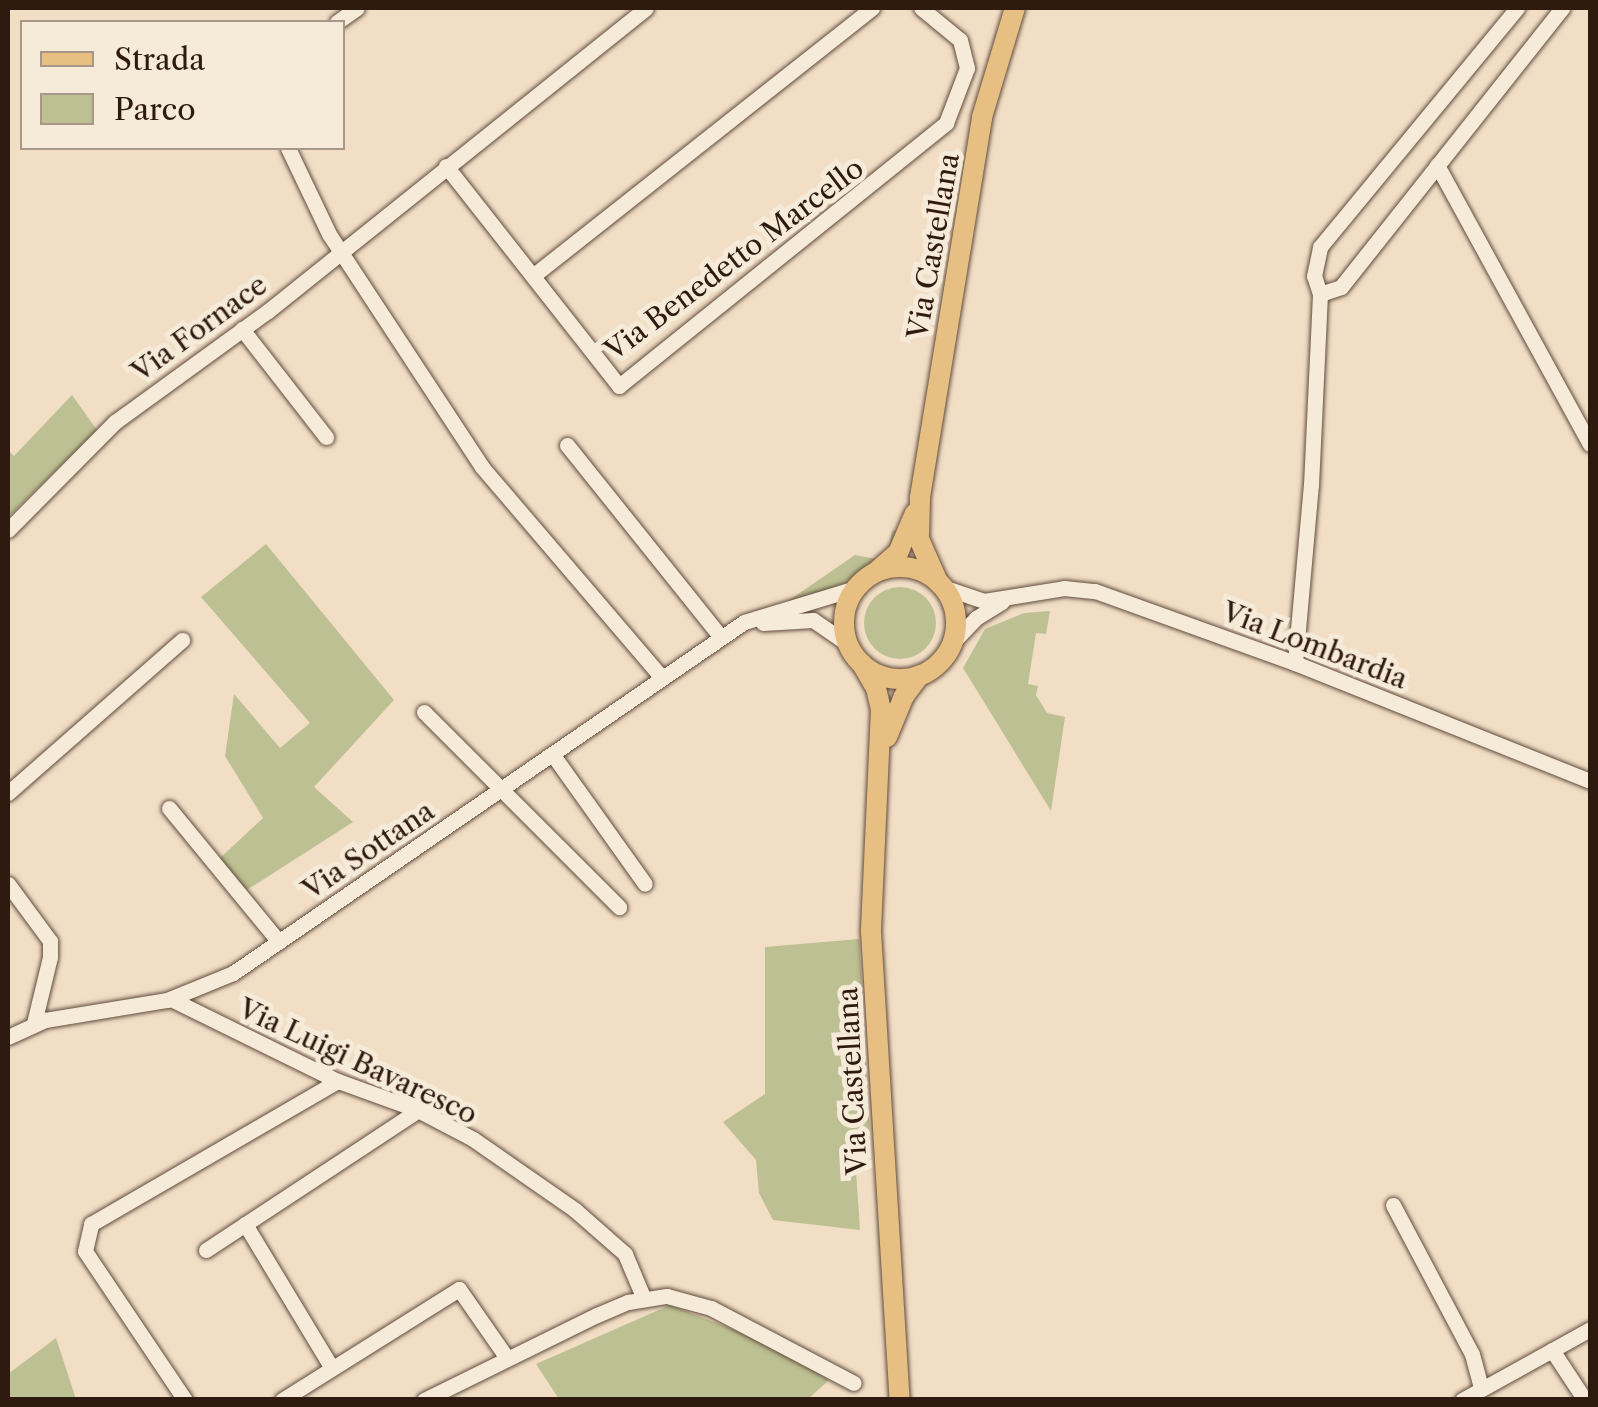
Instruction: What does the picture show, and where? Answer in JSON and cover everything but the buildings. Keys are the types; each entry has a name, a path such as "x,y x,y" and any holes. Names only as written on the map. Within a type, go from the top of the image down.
{"main road":[{"name":"Via Castellana","path":"940,584 919,539 920,497 991,78 1016,8"},
{"name":"Via Castellana","path":"874,573 902,547 920,497"},
{"path":"904,567 940,584 955,614 952,644 944,657 920,675 894,678 862,664 848,644 844,621 856,588 874,573 904,567"},
{"name":"Via Castellana","path":"862,664 879,698 881,758 871,932 900,1400"},
{"name":"Via Castellana","path":"881,758 898,708 920,675"}],"street":[{"name":"Via Fornace","path":"8,530 116,422 340,252 646,8"},
{"path":"534,275 872,8"},
{"path":"921,8 960,40 966,63 965,80 991,78"},
{"path":"1295,663 1320,294 1314,276 1320,247 1516,8"},
{"path":"1320,294 1341,287 1562,8"},
{"path":"966,63 991,78"},
{"name":"Via Benedetto Marcello","path":"446,166 618,386 946,124 965,80"},
{"path":"289,150 340,252 482,467 662,678"},
{"path":"1438,165 1590,444"},
{"path":"242,328 326,437"},
{"path":"567,445 724,636"},
{"name":"Via Lombardia","path":"940,584 974,600 1083,588 1295,663 1590,781"},
{"name":"Via Sottana","path":"8,1036 34,1023 171,998 233,973 724,636 765,612 823,602 856,588"},
{"name":"Via Lombardia","path":"952,644 984,612 1015,597"},
{"name":"Via Sottana","path":"724,636 774,620 810,619 829,627 848,644"},
{"path":"8,793 182,640"},
{"path":"424,712 619,906"},
{"path":"553,754 645,884"},
{"path":"169,808 279,942"},
{"path":"8,884 50,941 34,1023"},
{"name":"Via Luigi Bavaresco","path":"171,998 338,1081 418,1110 472,1140 575,1210 625,1254 644,1299"},
{"path":"186,1400 86,1252 91,1224 338,1081"},
{"path":"206,1250 418,1110"},
{"path":"1393,1205 1472,1354 1481,1388"},
{"path":"246,1224 332,1368"},
{"path":"282,1400 459,1290 507,1358"},
{"path":"424,1400 596,1315 644,1299 667,1296 712,1308 854,1383"},
{"path":"1462,1400 1590,1329"},
{"path":"1552,1350 1585,1400"},
{"path":"900,1374 912,1400"}],"green space":[{"path":"72,395 97,430 8,517 8,450 14,456"},
{"path":"900,529 897,540 880,559 844,584 785,603 855,555 876,559 889,548 892,531"},
{"path":"266,544 394,700 314,787 353,822 239,895 219,859 263,818 225,756 234,694 280,748 310,723 201,597"},
{"path":"900,587 925,598 936,623 925,648 900,659 875,648 864,623 875,598"},
{"path":"1050,611 1046,634 1036,633 1028,684 1038,686 1036,695 1047,713 1065,717 1051,811 963,668 985,629 1024,613"},
{"path":"859,939 871,1155 855,1156 860,1230 773,1220 759,1193 756,1160 723,1122 765,1094 765,947"},
{"path":"670,1305 768,1343 829,1380 808,1399 559,1399 536,1364"},
{"path":"56,1338 76,1399 8,1399 8,1374"}]}
